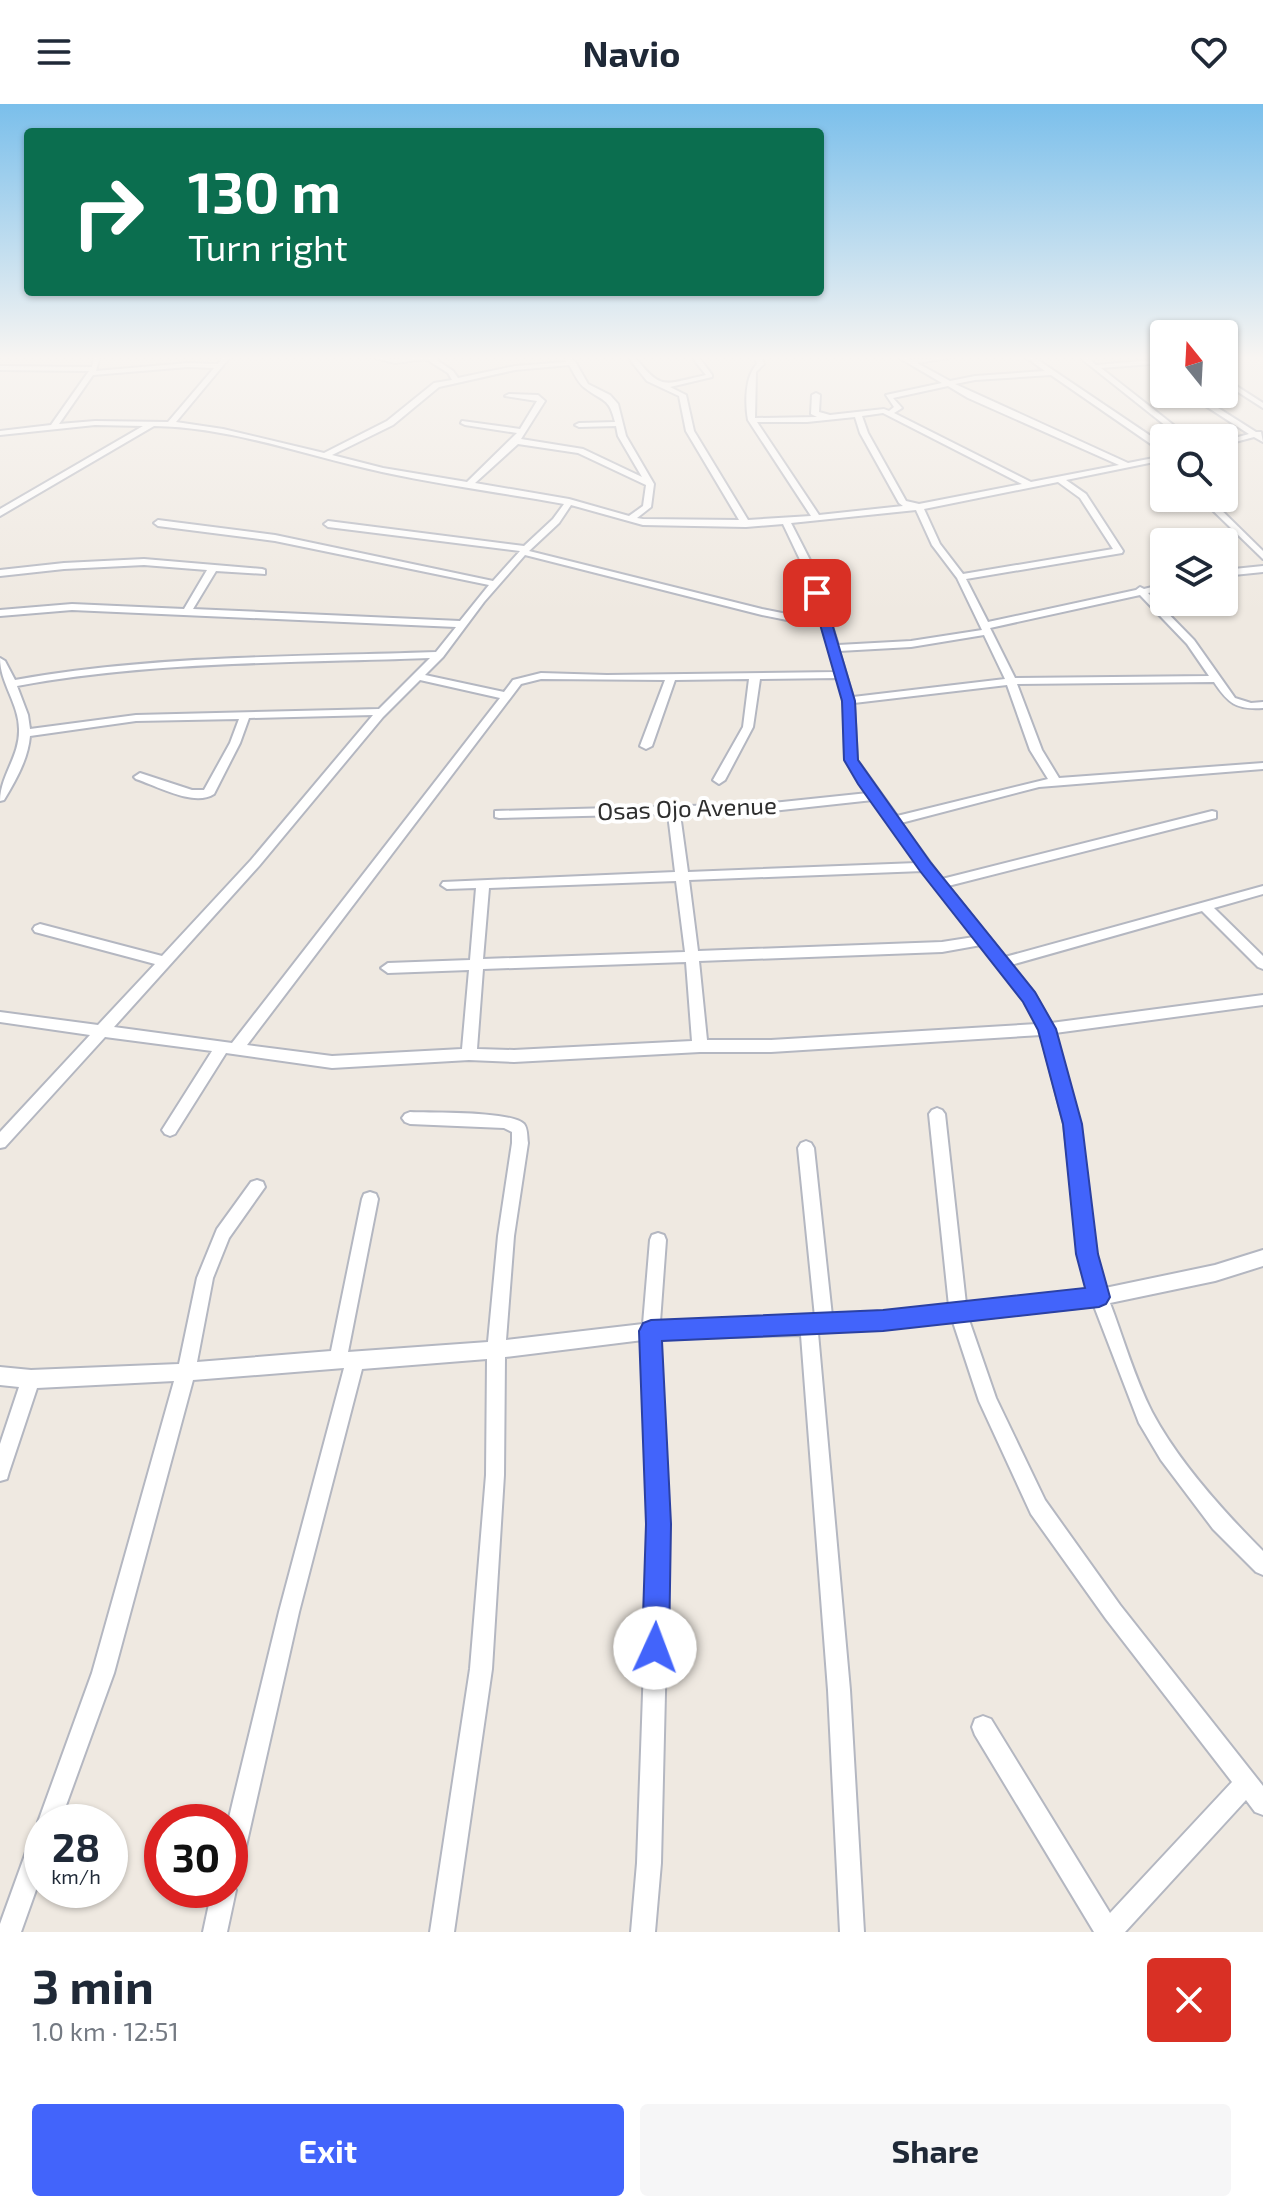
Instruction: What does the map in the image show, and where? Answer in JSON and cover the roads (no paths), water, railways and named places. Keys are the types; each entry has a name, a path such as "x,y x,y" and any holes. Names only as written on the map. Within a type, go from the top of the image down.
{"street":[{"path":"0,513 122,441"},
{"path":"265,441 383,470 569,502 630,519 675,524 746,524 817,519 915,507 1150,460"},
{"path":"324,456 353,441"},
{"path":"470,484 516,441"},
{"path":"518,441 580,451 650,484"},
{"path":"625,441 650,484 647,507 630,519"},
{"path":"696,441 746,524"},
{"path":"765,441 817,519"},
{"path":"869,441 903,503 915,507 936,545 961,577 1011,681 1036,750 1056,782"},
{"path":"945,441 1031,485"},
{"path":"1074,441 1129,466"},
{"path":"961,577 1119,551 1083,496 1061,480"},
{"path":"1,496 20,500"},
{"path":"0,1142 255,863 382,712 439,655 495,584 556,521 569,502"},
{"path":"1218,512 1263,556"},
{"path":"786,521 808,566 842,675 849,701 851,760 926,867 1029,997 1047,1029 1072,1124 1087,1254 1099,1297 1145,1417 1220,1522 1263,1565"},
{"path":"158,523 275,538 495,584"},
{"path":"328,524 525,550 762,612 802,620 825,620"},
{"path":"0,573 144,562 262,572"},
{"path":"186,613 212,569"},
{"path":"1238,572 1263,569"},
{"path":"834,648 931,644 1150,589"},
{"path":"1140,590 1191,642 1231,700 1250,706 1263,705"},
{"path":"0,613 72,607 464,624"},
{"path":"12,684 73,673 160,664 439,655"},
{"path":"0,797 19,766 26,733 25,717 12,684 2,669"},
{"path":"719,780 748,727 755,675"},
{"path":"170,1130 228,1049 517,682 541,676 842,675"},
{"path":"418,676 506,696"},
{"path":"646,746 671,677"},
{"path":"849,701 1011,681 1217,679"},
{"path":"26,733 136,718 382,712"},
{"path":"140,777 191,794 208,794 235,743 245,716"},
{"path":"893,821 990,793 1056,782 1263,766"},
{"name":"Osas Ojo Avenue","path":"499,814 763,808 875,796"},
{"path":"674,811 684,877 700,1046"},
{"path":"940,884 1212,815"},
{"path":"447,885 926,867"},
{"path":"469,1054 483,884"},
{"path":"1003,962 1263,890"},
{"path":"1204,906 1263,964"},
{"path":"40,929 166,962"},
{"path":"388,968 942,947 984,940"},
{"path":"0,1017 332,1062 469,1054 514,1056 700,1046 771,1046 1047,1029 1263,1000"},
{"path":"937,1114 958,1312 988,1401 1038,1507 1113,1612 1263,1804"},
{"path":"410,1118 506,1122 519,1129 520,1143 506,1236 496,1350 495,1475 481,1669 442,1932"},
{"path":"806,1148 852,1932"},
{"path":"56,1804 103,1673 186,1372 205,1278 223,1234 257,1187"},
{"path":"243,1804 346,1360 370,1199"},
{"path":"643,1932 649,1863 659,1524 651,1331 658,1240"},
{"path":"0,1376 31,1379 186,1372 496,1350 651,1331 816,1325 958,1312 1099,1297 1215,1273 1263,1258"},
{"path":"0,1472 31,1379"},
{"path":"983,1727 1109,1932 1246,1783"},
{"path":"9,1932 24,1891"},
{"path":"215,1932 220,1908"}]}
